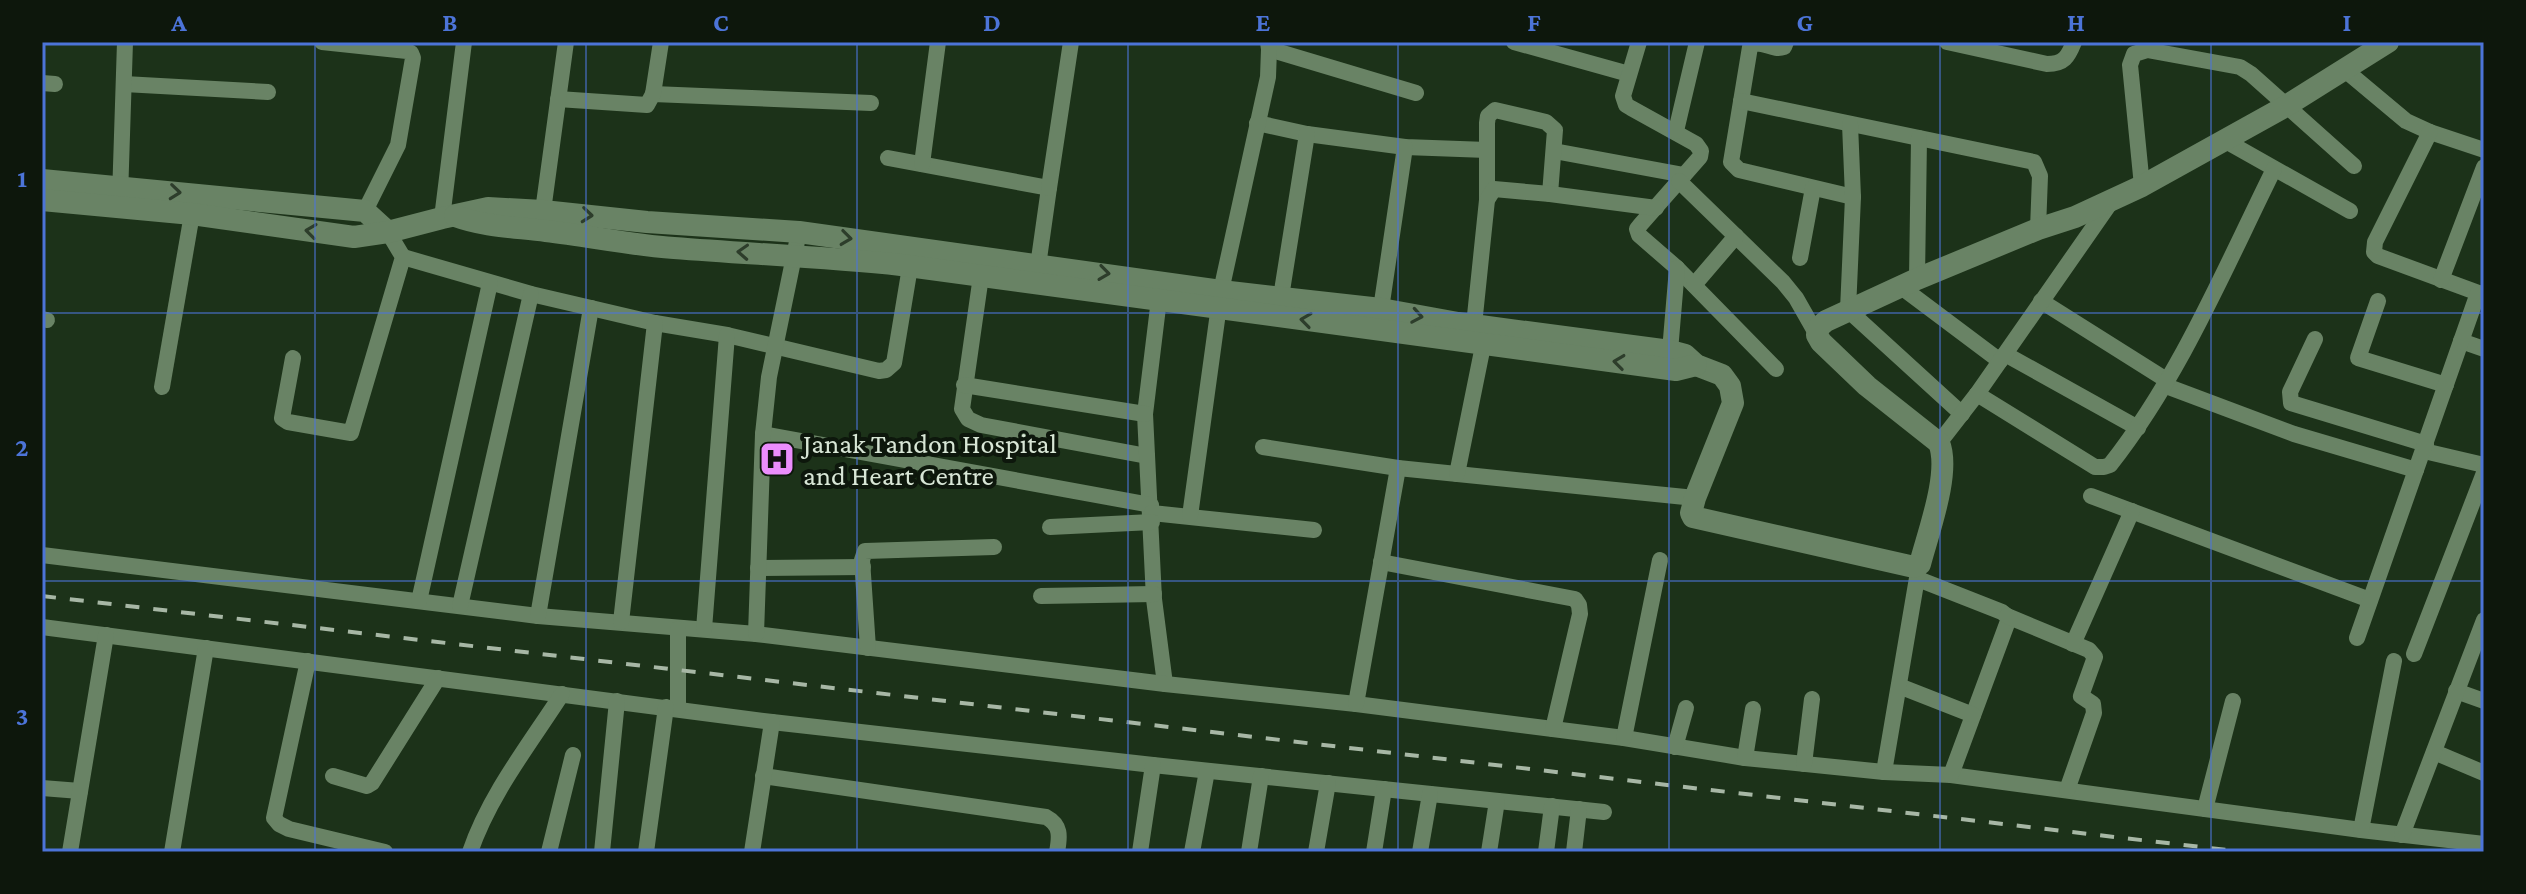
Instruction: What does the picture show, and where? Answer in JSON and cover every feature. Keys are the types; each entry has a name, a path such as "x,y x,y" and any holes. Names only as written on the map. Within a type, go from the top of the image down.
{"street":[{"path":"120,196 125,42"},
{"path":"322,42 407,51 413,58 398,145 365,211"},
{"path":"448,217 464,42"},
{"path":"543,211 566,42"},
{"path":"558,99 644,105 650,102 661,42"},
{"path":"922,164 938,42"},
{"path":"1037,273 1071,42"},
{"path":"1514,42 1629,74"},
{"path":"1639,42 1623,96 1626,105 1676,131 1701,151 1700,157 1637,229 1639,235 1677,268 1776,369"},
{"path":"1676,131 1697,42"},
{"path":"1786,42 1784,47 1777,49 1761,43 1750,47 1731,157 1733,167 1853,197"},
{"path":"1947,42 2047,64 2063,62 2074,42"},
{"path":"1817,335 1819,327 1826,321 1848,310 2142,186 2286,106 2388,42"},
{"path":"1190,516 1220,299 1268,77 1268,45 1416,93"},
{"path":"2142,186 2130,65 2131,58 2138,51 2147,50 2240,67 2354,166"},
{"path":"2345,70 2406,121 2484,150"},
{"path":"124,84 268,92"},
{"path":"653,94 871,103"},
{"path":"1741,101 2034,162 2040,176 2038,229"},
{"path":"1457,474 1481,332 1488,116 1495,110 1552,126 1556,136 1550,194"},
{"path":"1257,123 1307,134 1405,147 1487,150"},
{"path":"1848,310 1853,197 1850,124"},
{"path":"2357,638 2461,341 2481,294 2374,252 2375,242 2430,132"},
{"path":"1281,297 1307,134"},
{"path":"1909,283 1919,138"},
{"path":"2224,140 2350,211"},
{"path":"1381,309 1405,147"},
{"path":"1554,151 1682,178 1783,282 1796,298 1821,342 1867,386 1939,443 1942,449 1941,477 1918,572 1884,772"},
{"path":"888,158 1049,188"},
{"path":"2441,280 2484,167"},
{"path":"1977,394 2099,468 2110,465 2167,383 2274,169"},
{"path":"42,180 192,214 354,237 488,208 799,232 1160,291 1685,355 1696,365 1722,375 1727,381 1733,403 1695,498 1691,513 1696,519 1918,572 2007,616 2089,650 2095,657 2081,696 2093,704 2094,713 2067,790"},
{"path":"1800,258 1813,188"},
{"path":"1487,200 1494,189 1656,208"},
{"path":"42,200 120,196 365,211 388,232 403,257 531,294 879,371 891,368 910,267"},
{"path":"1939,443 2003,358 2112,200"},
{"path":"162,387 192,214"},
{"path":"448,217 485,225 673,248 795,255 981,276 1037,273"},
{"path":"756,634 763,434 775,346 799,232"},
{"path":"1694,285 1736,236"},
{"path":"293,358 282,418 288,422 351,433 403,257"},
{"path":"1670,351 1677,268"},
{"path":"981,276 964,385 962,409 968,419 981,425 1147,456"},
{"path":"419,601 490,283"},
{"path":"1909,283 2003,358 2138,428"},
{"path":"1160,291 1145,414 1154,594 1165,684"},
{"path":"460,606 531,294"},
{"path":"1220,299 1281,297 1381,309 1676,370 1696,365"},
{"path":"2041,301 2167,383 2294,434 2416,470"},
{"path":"2378,301 2358,358 2446,385"},
{"path":"538,616 591,308"},
{"path":"1848,310 1962,414"},
{"path":"621,622 655,323"},
{"path":"704,629 727,335"},
{"path":"2315,339 2290,392 2291,403 2484,465"},
{"path":"2461,341 2484,349"},
{"path":"964,385 1145,414"},
{"path":"763,434 1152,513 1314,530"},
{"path":"1263,447 1398,468 1695,498"},
{"path":"1356,704 1398,468"},
{"path":"2414,654 2484,473"},
{"path":"2091,496 2370,600"},
{"path":"2073,644 2132,511"},
{"path":"1050,527 1152,513"},
{"path":"868,648 863,567 865,551 994,547"},
{"path":"42,555 538,616 756,634 1356,704 1624,738 1745,758 1884,772 1951,775 2484,844"},
{"path":"1624,738 1660,560"},
{"path":"1381,562 1575,599 1580,614 1553,729"},
{"path":"758,568 863,567"},
{"path":"1041,596 1154,594"},
{"path":"1951,775 2007,629 2007,616"},
{"path":"2402,835 2484,620"},
{"path":"42,627 772,722 1604,812"},
{"path":"646,852 672,708 678,629"},
{"path":"70,852 106,635"},
{"path":"172,852 206,648"},
{"path":"308,661 274,818 289,829 385,852"},
{"path":"2361,830 2394,661"},
{"path":"333,776 367,786 372,783 438,678"},
{"path":"1899,686 1973,715"},
{"path":"2456,691 2484,701"},
{"path":"470,852 492,801 562,694"},
{"path":"1804,764 1812,699"},
{"path":"602,852 617,701"},
{"path":"2205,809 2233,701"},
{"path":"1675,747 1686,708"},
{"path":"1745,758 1753,709"},
{"path":"752,852 772,722"},
{"path":"2434,752 2484,773"},
{"path":"549,852 573,755"},
{"path":"1140,852 1153,765"},
{"path":"1192,852 1207,771"},
{"path":"763,776 1046,817 1054,821 1060,832 1057,852"},
{"path":"1249,852 1261,776"},
{"path":"1316,852 1328,783"},
{"path":"42,788 80,791"},
{"path":"1374,852 1384,789"},
{"path":"1420,852 1430,794"},
{"path":"1489,852 1497,801"},
{"path":"1546,852 1552,806"},
{"path":"1574,852 1579,809"}],"railway":[{"path":"42,596 2244,852"}],"place":[{"name":"Janak Tandon Hospital and Heart Centre","path":"777,459"}]}
